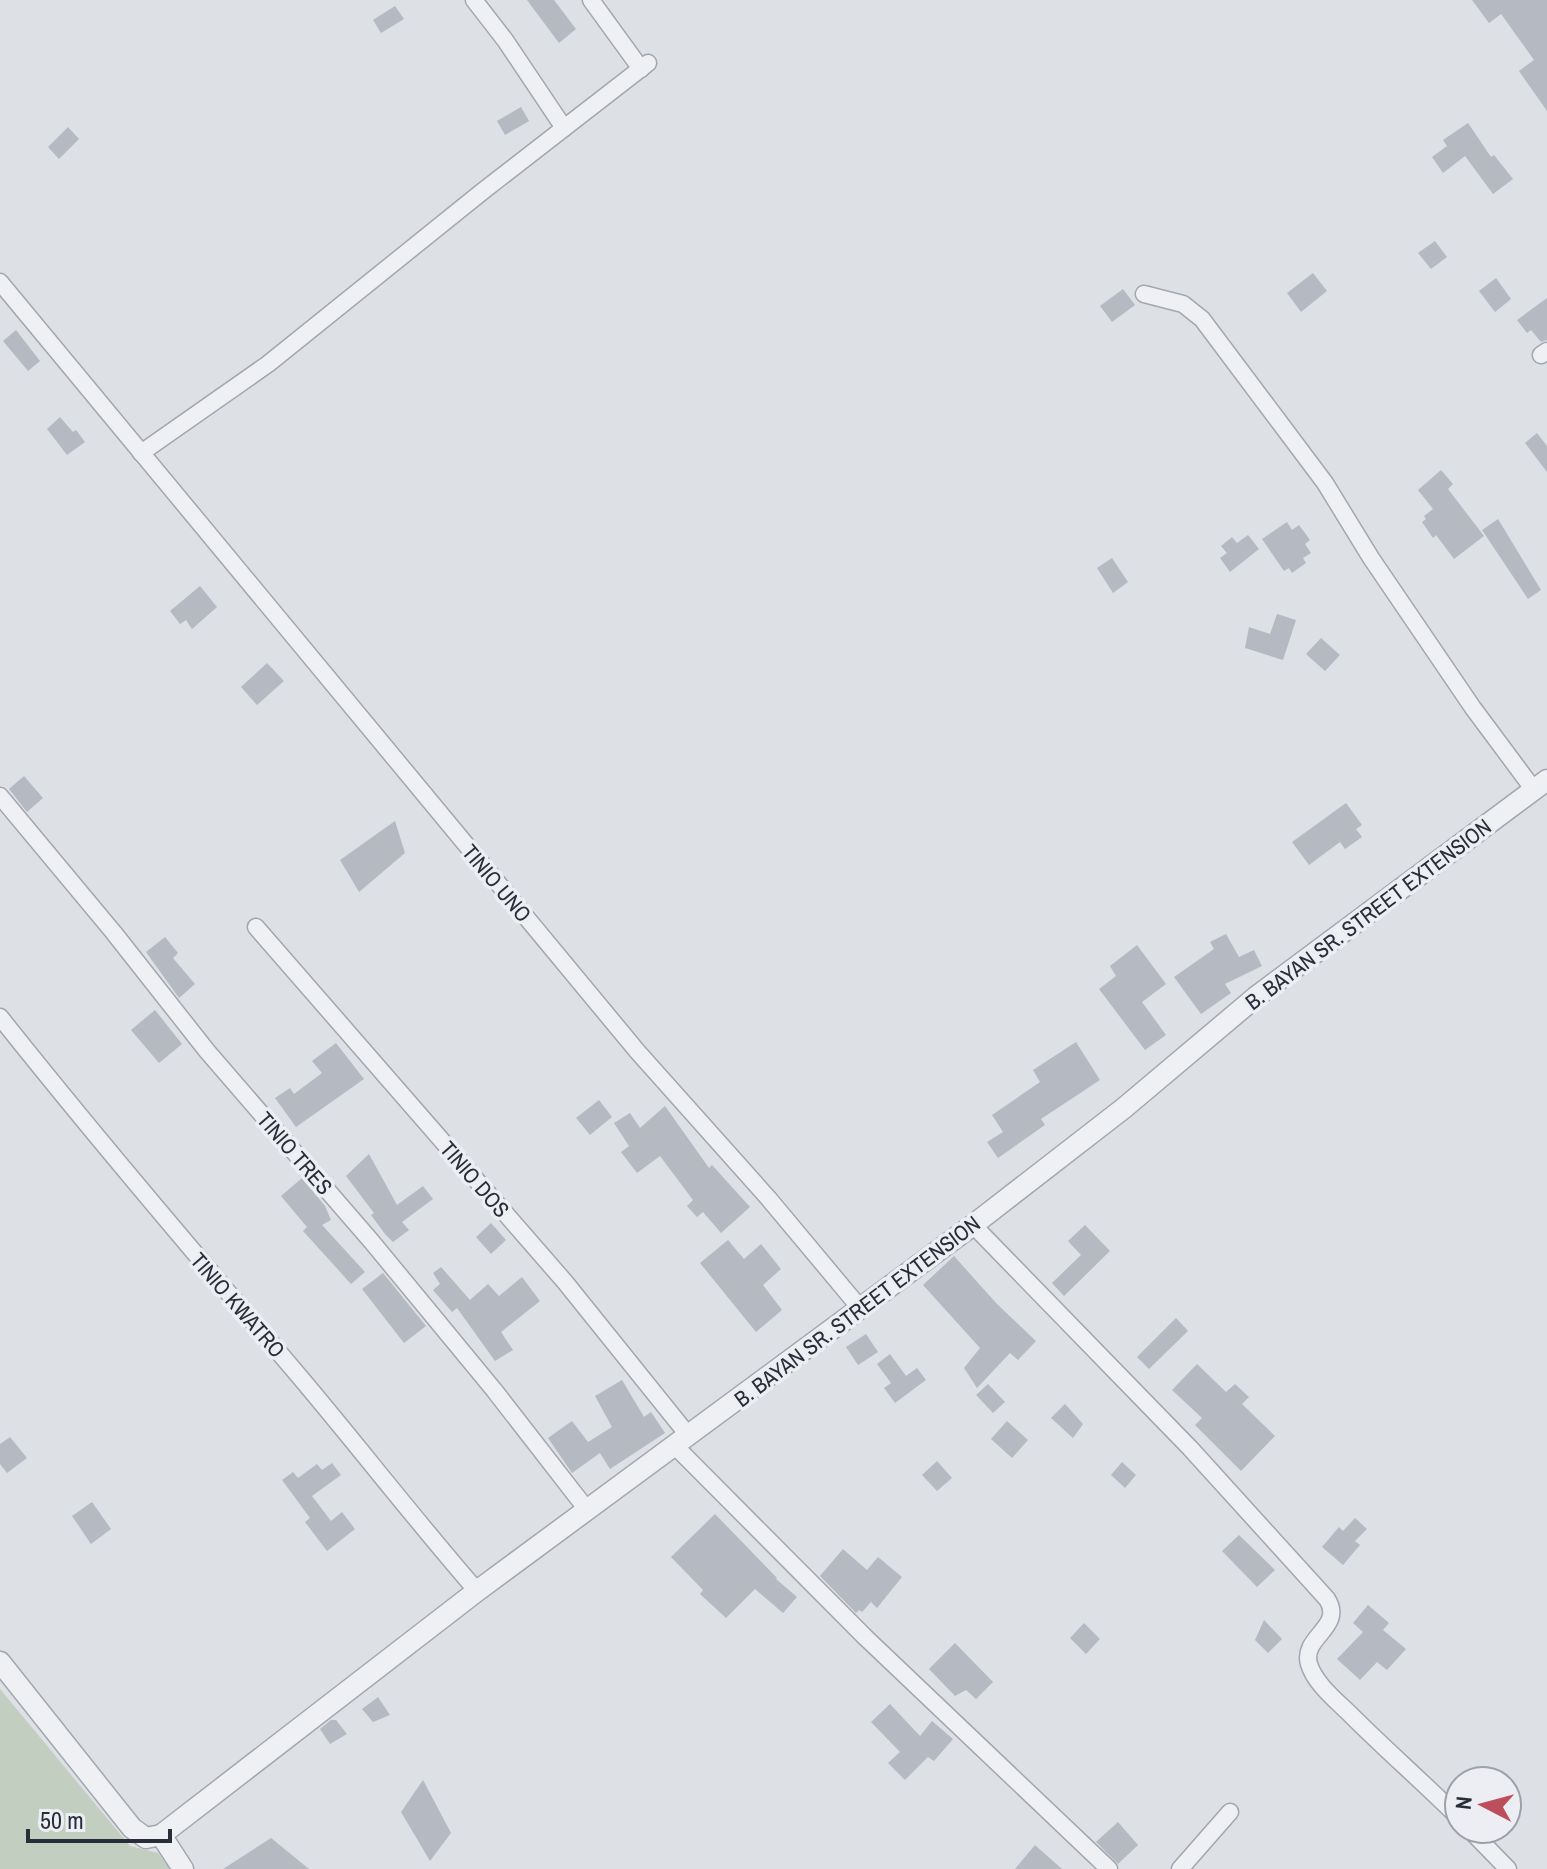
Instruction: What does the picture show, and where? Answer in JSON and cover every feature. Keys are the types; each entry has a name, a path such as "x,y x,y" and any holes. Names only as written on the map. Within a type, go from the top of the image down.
{"street":[{"path":"474,0 564,128"},
{"path":"141,453 268,364 644,66 591,0"},
{"name":"TINIO UNO","path":"0,282 627,1040 769,1199 860,1308"},
{"path":"1144,294 1183,304 1202,319 1325,483 1366,551 1473,708 1541,785"},
{"name":"B. BAYAN SR. STREET EXTENSION","path":"161,1835 477,1591 973,1225 1124,1108 1257,996 1541,785"},
{"name":"TINIO TRES","path":"0,796 207,1051 372,1242 494,1390 588,1511"},
{"name":"TINIO DOS","path":"256,927 565,1282 681,1440 865,1637 1109,1869"},
{"name":"TINIO KWATRO","path":"0,1017 196,1258 300,1377 412,1517 477,1591"},
{"path":"973,1225 1190,1448 1327,1599 1333,1612 1332,1620 1311,1645 1307,1655 1313,1673 1378,1742 1443,1803"},
{"path":"0,1662 132,1828 146,1838 161,1835 183,1869"},
{"path":"1180,1869 1230,1812"},
{"path":"1485,1845 1508,1869"}],"green space":[{"path":"0,1689 130,1846 158,1853 170,1869 0,1869"}],"building":[{"path":"527,0 554,0 576,29 559,43"},
{"path":"1472,0 1547,0 1547,111 1519,71 1534,60 1501,14 1489,23"},
{"path":"395,6 404,19 381,33 373,20"},
{"path":"521,107 529,121 505,135 497,121"},
{"path":"1468,123 1491,157 1494,155 1513,179 1493,194 1465,156 1443,173 1432,157 1447,146 1443,140"},
{"path":"68,127 79,139 59,159 48,147"},
{"path":"1435,241 1447,257 1431,269 1418,253"},
{"path":"1313,273 1327,291 1301,312 1287,293"},
{"path":"1496,278 1511,299 1495,312 1479,291"},
{"path":"1123,289 1135,305 1112,322 1100,306"},
{"path":"1547,298 1547,340 1541,342 1531,330 1527,333 1517,320"},
{"path":"16,330 40,361 28,371 3,341"},
{"path":"60,417 85,442 67,455 47,429"},
{"path":"1537,433 1547,446 1547,472 1525,443"},
{"path":"1441,470 1453,484 1448,489 1484,536 1454,559 1422,522 1433,509 1418,490"},
{"path":"1498,519 1541,590 1528,599 1482,530"},
{"path":"1287,522 1292,530 1299,525 1310,540 1305,544 1311,553 1303,558 1306,563 1292,573 1289,568 1284,571 1262,539"},
{"path":"1248,535 1259,549 1230,572 1220,558 1227,553 1221,546 1232,537 1237,543"},
{"path":"1112,558 1128,582 1113,593 1097,568"},
{"path":"200,586 217,607 192,629 186,620 180,624 170,611"},
{"path":"1277,614 1296,620 1283,660 1245,648 1249,627 1270,634"},
{"path":"1321,638 1340,655 1325,671 1306,654"},
{"path":"267,663 284,681 257,705 241,687"},
{"path":"24,776 43,798 27,812 9,789"},
{"path":"1346,803 1362,825 1356,829 1362,837 1345,849 1340,842 1309,865 1292,842"},
{"path":"395,821 405,853 359,892 340,860"},
{"path":"1226,934 1239,957 1254,950 1262,966 1225,984 1231,993 1201,1014 1174,977 1214,949 1210,942"},
{"path":"165,937 178,953 173,958 195,984 179,998 146,952"},
{"path":"1137,945 1166,984 1142,1002 1166,1035 1145,1050 1099,989 1116,976 1110,966"},
{"path":"155,1010 182,1044 159,1063 131,1030"},
{"path":"1076,1042 1100,1080 1041,1119 1045,1125 998,1158 987,1142 1003,1132 992,1115 1040,1082 1033,1070"},
{"path":"336,1043 364,1079 296,1127 275,1098 290,1088 294,1094 322,1073 312,1061"},
{"path":"599,1100 612,1117 590,1135 576,1118"},
{"path":"665,1106 709,1168 712,1165 750,1207 721,1233 703,1212 697,1217 687,1206 693,1200 660,1156 637,1173 621,1152 629,1146 614,1123 630,1113 640,1128"},
{"path":"369,1154 397,1205 423,1186 433,1199 402,1222 409,1230 393,1242 346,1176"},
{"path":"302,1178 325,1206 331,1220 322,1225 365,1272 351,1284 303,1231 307,1227 281,1196"},
{"path":"491,1223 506,1240 491,1254 476,1237"},
{"path":"1085,1225 1110,1251 1064,1296 1052,1283 1081,1255 1068,1241"},
{"path":"728,1240 744,1259 761,1244 781,1269 763,1285 782,1310 756,1332 700,1263"},
{"path":"954,1256 1036,1341 1018,1360 1010,1353 977,1388 964,1368 980,1348 923,1285"},
{"path":"441,1267 470,1300 488,1284 499,1296 522,1277 540,1301 501,1332 513,1350 495,1361 457,1308 452,1312 433,1290 440,1284 433,1273"},
{"path":"383,1273 426,1326 404,1343 362,1289"},
{"path":"1176,1318 1188,1331 1149,1369 1137,1357"},
{"path":"866,1334 878,1352 858,1365 846,1347"},
{"path":"890,1354 906,1376 917,1368 926,1380 895,1403 884,1388 891,1383 877,1364"},
{"path":"1197,1364 1226,1392 1235,1384 1249,1397 1242,1404 1275,1436 1241,1471 1195,1425 1202,1418 1172,1390"},
{"path":"622,1380 644,1417 651,1412 665,1433 610,1469 600,1453 572,1473 548,1438 572,1421 588,1442 612,1427 595,1396"},
{"path":"988,1384 1005,1402 993,1413 976,1395"},
{"path":"1065,1404 1083,1424 1073,1438 1051,1418"},
{"path":"1007,1421 1028,1440 1012,1458 991,1439"},
{"path":"10,1437 27,1458 7,1473 0,1464 0,1444"},
{"path":"937,1461 952,1478 937,1491 922,1475"},
{"path":"1122,1462 1136,1475 1125,1488 1111,1475"},
{"path":"332,1463 341,1475 312,1496 331,1521 342,1512 355,1529 327,1551 305,1522 310,1518 282,1480 293,1472 298,1478 317,1464 322,1470"},
{"path":"92,1502 111,1529 91,1544 72,1516"},
{"path":"715,1514 797,1597 783,1613 755,1589 726,1618 700,1594 703,1590 671,1557"},
{"path":"1355,1518 1367,1529 1355,1541 1360,1545 1343,1565 1322,1547 1339,1527 1343,1531"},
{"path":"1239,1535 1275,1570 1257,1587 1222,1551"},
{"path":"843,1549 867,1570 878,1557 902,1577 877,1608 871,1602 862,1612 859,1610 856,1613 820,1576"},
{"path":"1368,1605 1389,1623 1383,1630 1406,1649 1387,1670 1377,1662 1360,1680 1337,1659 1363,1632 1353,1623"},
{"path":"1264,1620 1282,1639 1268,1653 1255,1640"},
{"path":"1084,1623 1100,1639 1086,1654 1070,1638"},
{"path":"955,1643 993,1682 976,1699 966,1690 955,1696 929,1669"},
{"path":"378,1697 390,1715 373,1722 362,1709"},
{"path":"890,1704 920,1736 932,1721 953,1739 934,1761 928,1757 905,1780 888,1763 900,1752 871,1722"},
{"path":"331,1720 336,1720 347,1734 330,1744 320,1729"},
{"path":"423,1780 451,1833 430,1861 401,1812"},
{"path":"1118,1822 1138,1845 1118,1864 1096,1842"},
{"path":"271,1838 309,1869 223,1869"},
{"path":"1035,1845 1062,1869 1015,1869"}]}
